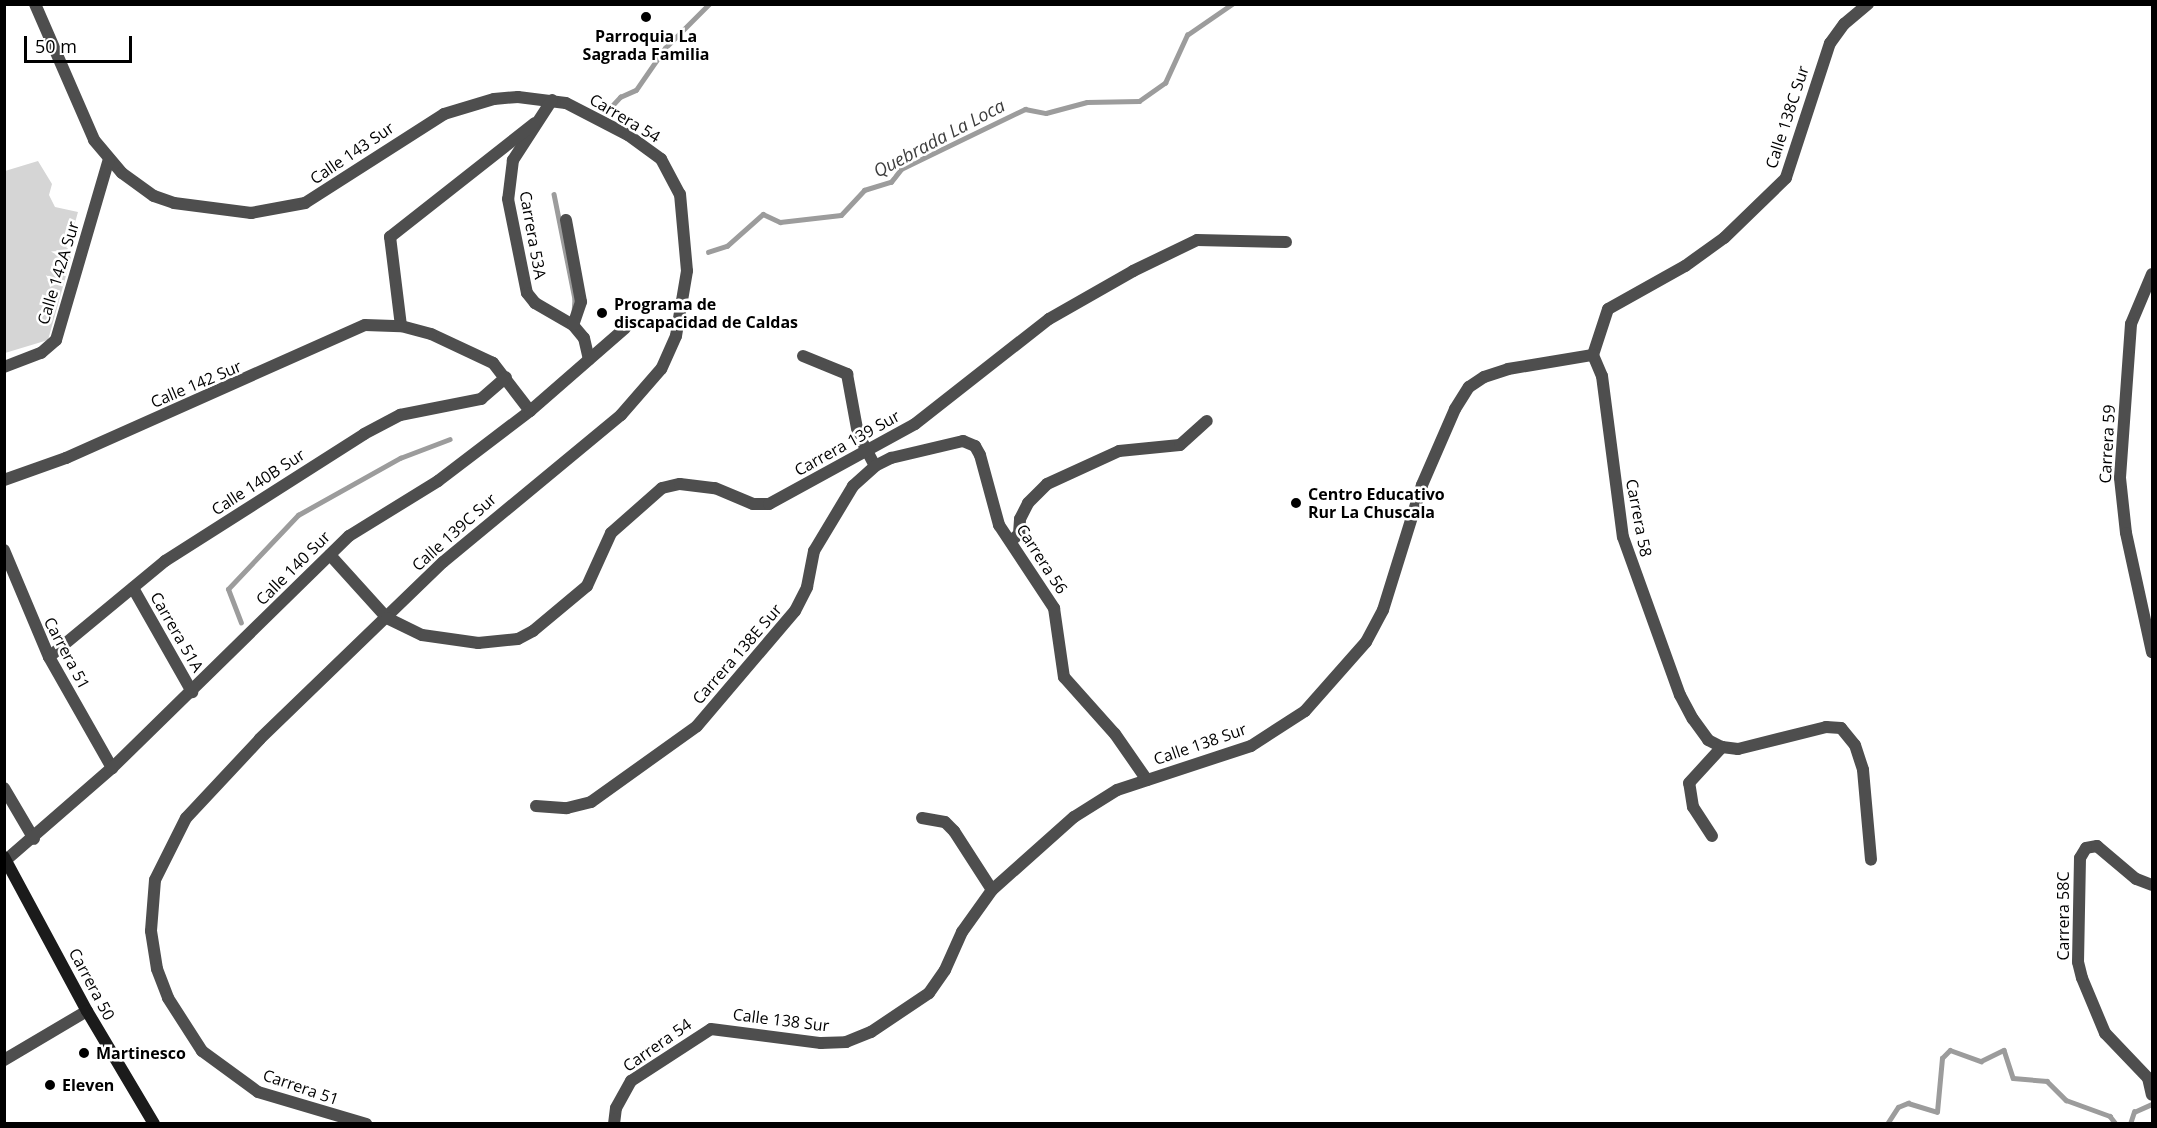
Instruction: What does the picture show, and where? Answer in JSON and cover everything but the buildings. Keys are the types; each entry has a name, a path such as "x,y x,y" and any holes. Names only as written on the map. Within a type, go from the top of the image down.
{"main road":[{"name":"Carrera 50","path":"5,858 150,1122"}],"street":[{"name":"Calle 143 Sur","path":"35,4 80,115 109,159 136,184 174,203 223,212 279,210 326,192 444,114 494,99 552,100"},
{"name":"Calle 138C Sur","path":"1593,355 1608,309 1685,266 1766,202 1786,178 1830,43 1868,4"},
{"name":"Carrera 53A","path":"552,100 534,123 513,160 508,177 508,199 523,282 535,303 573,325"},
{"name":"Carrera 54","path":"552,100 578,108 628,135 661,159 671,173 684,215 687,271 670,353"},
{"path":"401,326 390,237 534,123"},
{"name":"Calle 142A Sur","path":"4,367 41,353 56,340 109,159"},
{"path":"566,220 581,302 573,325 584,338 589,359"},
{"name":"Carrera 139 Sur","path":"387,618 422,635 447,641 518,639 533,631 587,586 611,533 662,488 680,484 721,489 753,504 769,504 915,424 1049,319 1133,271 1197,240 1286,242"},
{"name":"Carrera 59","path":"2152,274 2132,324 2120,478 2126,533 2152,652"},
{"name":"Calle 142 Sur","path":"4,480 77,453 365,325 401,326 431,334 493,363 530,411"},
{"name":"Calle 140 Sur","path":"5,858 34,839 112,768 349,536 438,481 530,411 625,328"},
{"name":"Calle 139C Sur","path":"260,739 494,517 621,415 644,390 670,353"},
{"name":"Carrera 58","path":"1593,355 1602,376 1623,537 1635,577 1680,695 1708,740 1722,747"},
{"name":"Calle 138 Sur","path":"711,1029 821,1043 846,1042 871,1032 929,993 945,970 962,932 992,890 1074,817 1117,790 1251,746 1305,711 1344,671 1366,642 1383,610 1422,485 1455,409 1469,387 1485,376 1508,369 1593,355"},
{"path":"803,356 847,374 858,434 875,466"},
{"name":"Calle 140B Sur","path":"49,657 165,561 364,434 400,415 481,399 506,377"},
{"path":"1011,541 1019,534 1020,519 1028,503 1047,484 1119,451 1180,445 1208,421"},
{"name":"Carrera 56","path":"970,443 980,455 999,525 1054,608 1064,677 1115,734 1147,780"},
{"name":"Carrera 138E Sur","path":"536,806 567,808 591,802 697,726 795,611 825,529 854,486 875,466 891,458 970,443"},
{"name":"Carrera 51","path":"4,550 49,657 112,768"},
{"path":"330,555 387,618"},
{"name":"Carrera 51A","path":"133,588 192,692"},
{"path":"1712,836 1693,807 1689,783 1722,747 1738,749 1826,727 1841,728 1855,745 1863,770 1871,860"},
{"name":"Carrera 51","path":"260,739 186,818 161,862 151,900 157,969 178,1016 210,1060 258,1092 366,1124"},
{"path":"4,788 34,839"},
{"path":"922,818 945,822 954,831 992,890"},
{"name":"Carrera 58C","path":"2152,885 2136,879 2097,846 2086,848 2080,858 2078,962 2082,978 2105,1033 2148,1078 2152,1095"},
{"path":"4,1060 87,1011"},
{"name":"Carrera 54","path":"614,1124 616,1108 632,1080 711,1029"}],"shaded area":[{"path":"38,161 52,184 49,195 55,207 78,212 67,251 71,258 48,340 5,353 5,171"}],"waterway":[{"path":"608,110 620,97 636,90 665,48 709,4"},
{"name":"Quebrada La Loca","path":"708,252 727,246 763,214 780,222 841,215 864,190 891,182 901,169 1025,109 1046,113 1087,102 1139,101 1165,83 1187,35 1232,4"},
{"path":"554,194 575,299 574,312"},
{"path":"241,623 228,589 298,515 400,458 450,439"},
{"path":"1887,1124 1898,1107 1908,1103 1937,1112 1942,1058 1950,1050 1981,1061 2004,1050 2013,1078 2047,1081 2066,1100 2110,1116 2116,1124"},
{"path":"2130,1124 2134,1112 2152,1104"}],"place":[{"name":"Parroquia La Sagrada Familia","path":"646,17"},
{"name":"Programa de discapacidad de Caldas","path":"602,313"},
{"name":"Centro Educativo Rur La Chuscala","path":"1296,503"},
{"name":"Martinesco","path":"84,1053"},
{"name":"Eleven","path":"50,1085"}]}
